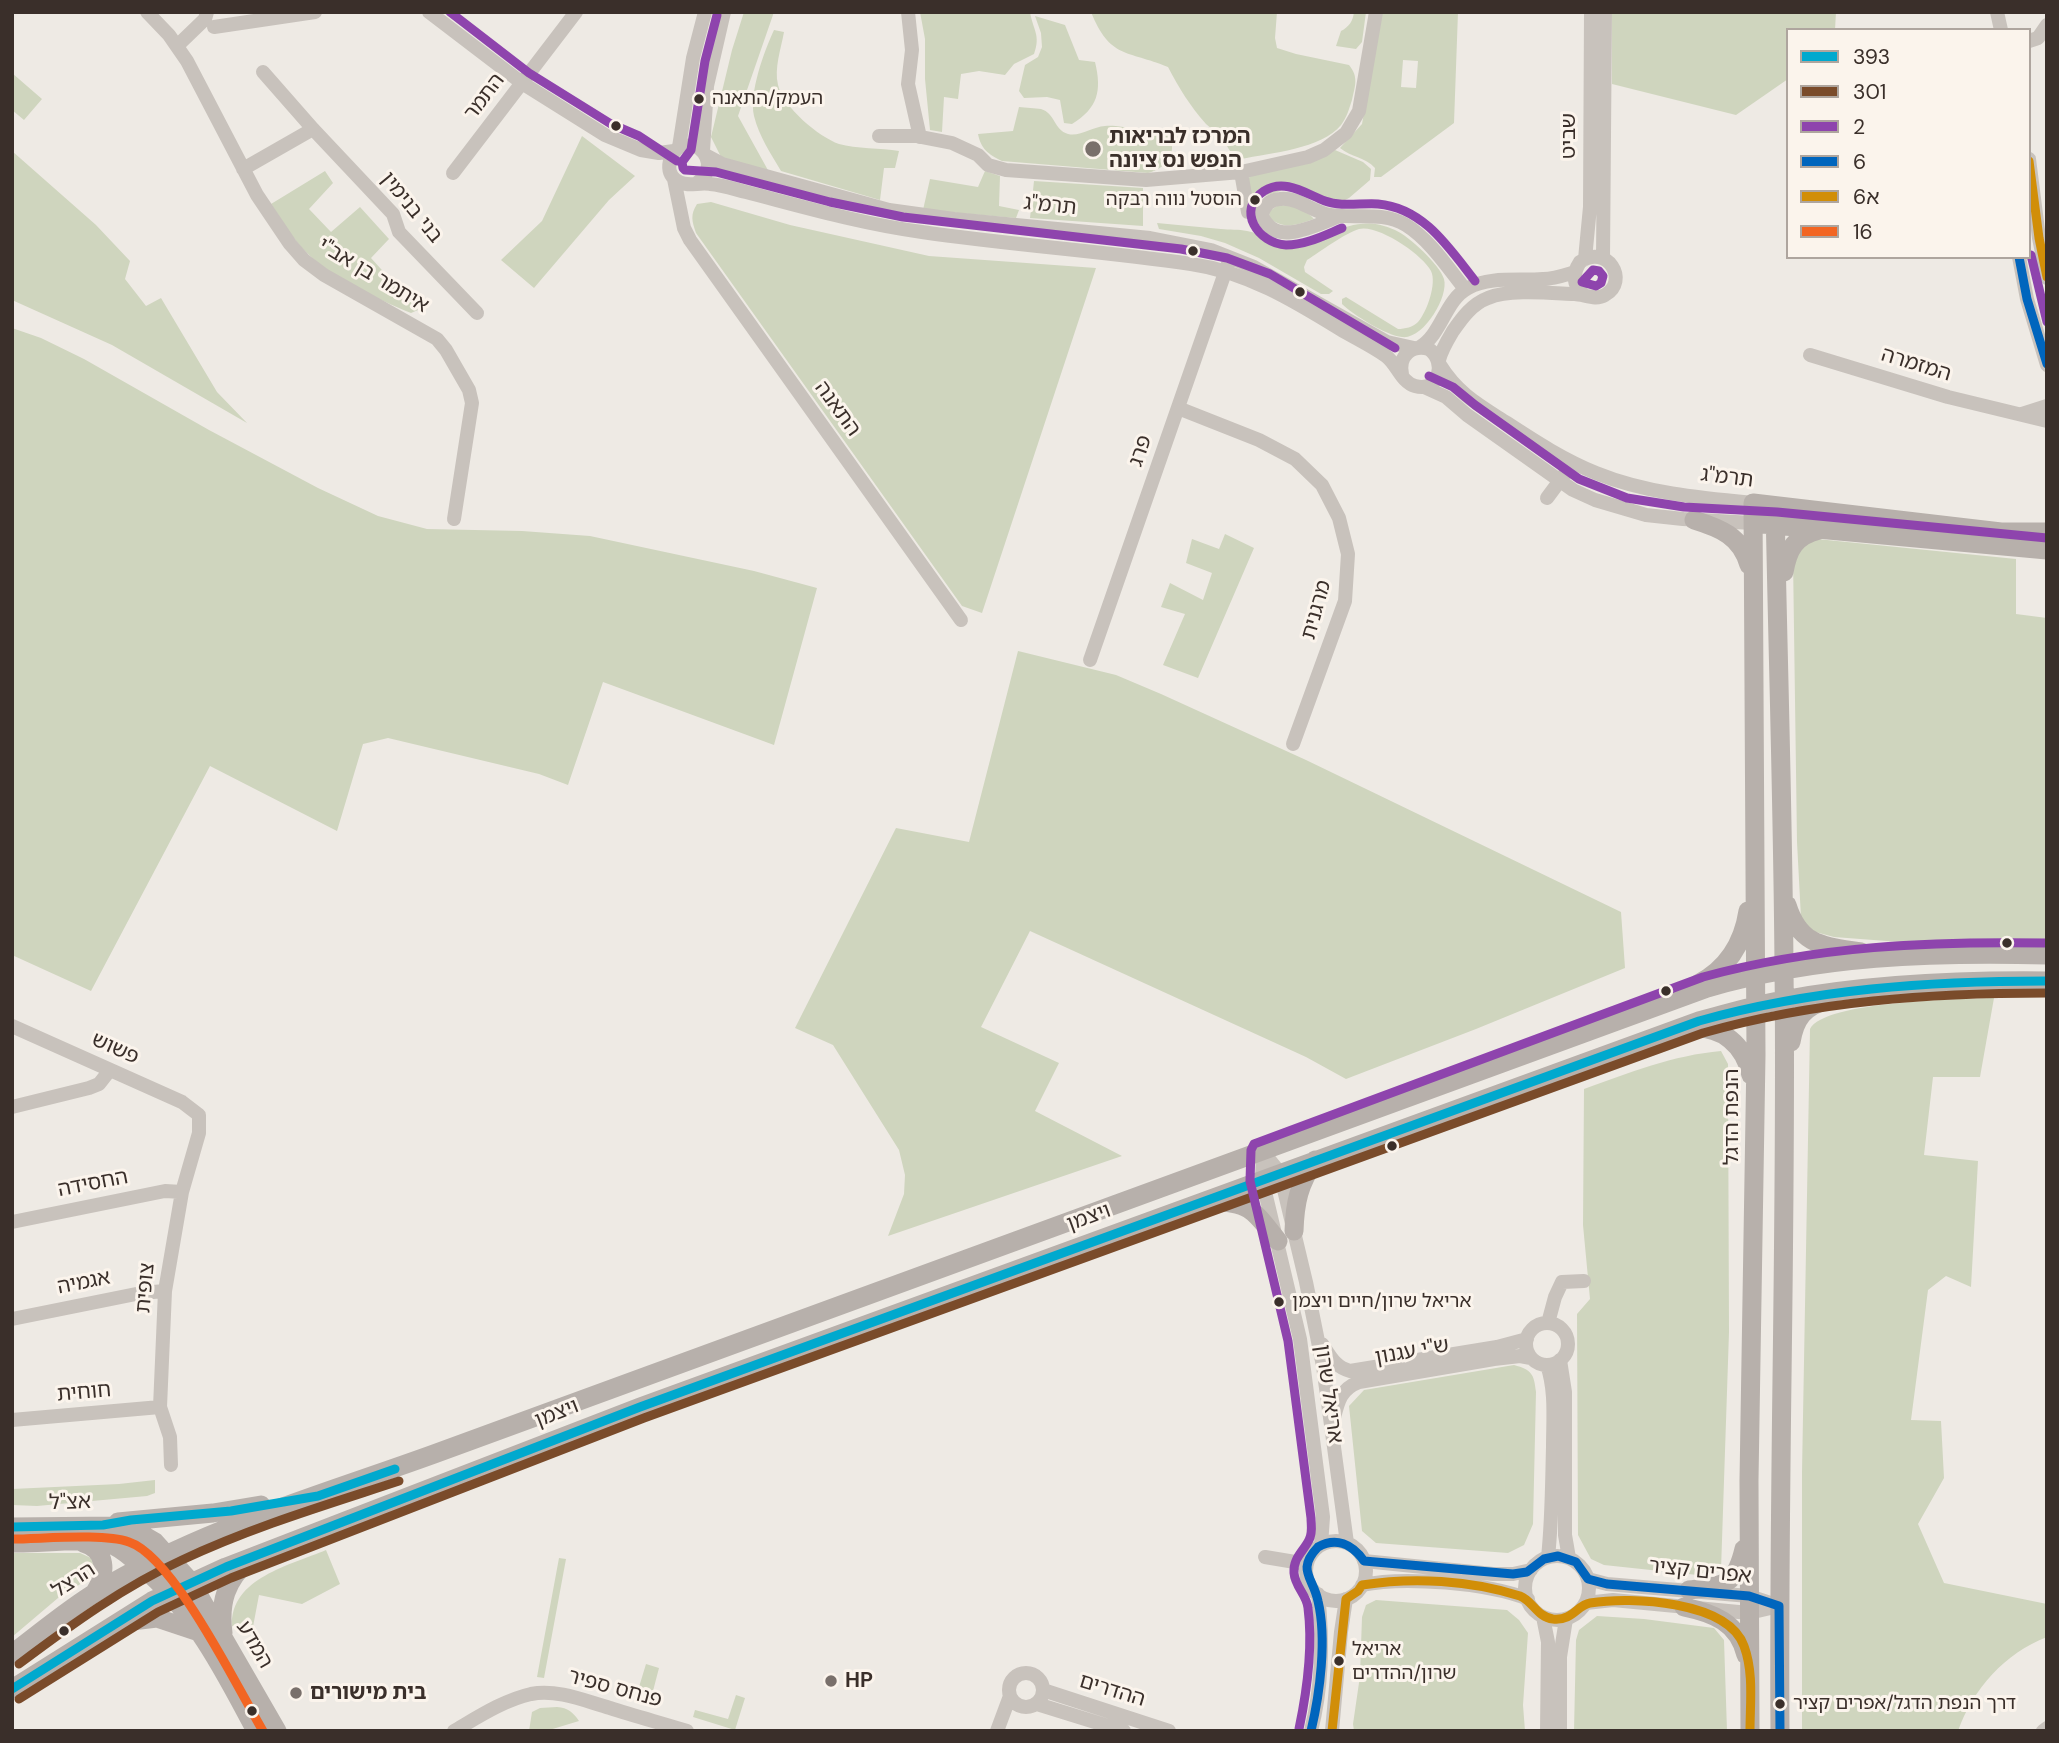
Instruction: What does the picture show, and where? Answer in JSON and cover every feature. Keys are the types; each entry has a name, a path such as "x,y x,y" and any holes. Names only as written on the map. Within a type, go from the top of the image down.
{"main road":[{"name":"תרמ\"ג","path":"1752,513 2047,532"},
{"name":"הנפת הדגל","path":"1750,1731 1749,1524 1755,1100 1752,513"},
{"name":"תרמ\"ג","path":"1776,515 1819,530 2047,550"},
{"path":"1776,515 1784,969 1780,1731"},
{"path":"1694,520 1716,527 1733,537 1745,553 1752,578"},
{"path":"1778,622 1790,548 1800,537 1819,530"},
{"path":"1661,1005 1720,970 1736,949 1746,922 1754,841"},
{"path":"1783,892 1794,923 1808,939 1828,947 1896,957"},
{"name":"ויצמן","path":"167,1554 225,1528 1707,988 1784,969 1896,957 1978,953 2047,955"},
{"name":"ויצמן","path":"170,1592 252,1556 640,1406 1675,1030 1784,999 1930,982 2047,981"},
{"path":"1784,1088 1794,1026 1802,1012 1819,1002 1855,990"},
{"path":"1675,1030 1710,1029 1729,1037 1742,1051 1746,1060 1755,1100"},
{"path":"1203,1200 1244,1205 1286,1236 1300,1186 1315,1160"},
{"path":"103,1525 214,1513 318,1496"},
{"path":"1686,1599 1734,1577 1740,1564 1749,1524"},
{"name":"אצ\"ל","path":"12,1527 103,1525 136,1531 155,1542 191,1582"},
{"path":"71,1542 89,1545 101,1556 103,1572 95,1592"},
{"name":"אצ\"ל","path":"12,1544 96,1542 114,1546 143,1567"},
{"name":"הרצל","path":"12,1654 95,1592 167,1554"},
{"path":"223,1637 221,1618 224,1594 234,1575 252,1556"},
{"name":"המדע","path":"143,1567 170,1592 200,1632 256,1731"},
{"name":"המדע","path":"191,1582 277,1731"},
{"path":"12,1689 170,1592"},
{"path":"1686,1599 1731,1626 1744,1646 1749,1676"},
{"path":"115,1624 157,1618 200,1632"}],"street":[{"name":"איתמר בן אב\"י","path":"147,12 177,47 209,99 243,169 273,221 304,260 341,286 428,333 446,349 470,390 472,403 454,519"},
{"path":"177,47 205,19 207,12"},
{"path":"214,27 315,12"},
{"path":"429,12 522,83 605,135 650,152 694,145 705,153"},
{"name":"התמר","path":"453,173 576,12"},
{"path":"672,175 669,161 676,149 705,12"},
{"path":"682,220 684,203 694,184 706,174 709,162 705,153 707,86 724,12"},
{"path":"908,12 912,38 908,84 920,137"},
{"path":"879,136 920,137 952,143 978,155 988,165 1006,170 1146,180 1241,172 1307,157 1336,143 1346,133 1359,111 1376,12"},
{"name":"שביט","path":"1585,259 1589,224 1591,12"},
{"name":"שביט","path":"1603,258 1605,12"},
{"path":"2035,41 2047,25"},
{"name":"בני בנימין","path":"263,72 313,130 394,214 399,232 477,313"},
{"path":"243,169 313,130"},
{"path":"633,147 679,182 694,184"},
{"name":"תרמ\"ג","path":"705,153 722,164 889,210 1150,238 1192,245 1297,302 1387,356 1402,374"},
{"path":"1241,172 1248,212 1262,215"},
{"name":"התאנה","path":"672,175 682,220 690,240 961,620"},
{"path":"2031,175 2047,278"},
{"name":"תרמ\"ג","path":"694,184 716,185 859,221 922,232 1148,258 1228,264 1276,279 1387,342 1417,348"},
{"path":"1262,215 1268,203 1283,199 1340,216 1384,217 1405,225 1439,257 1465,289"},
{"path":"1262,215 1268,227 1287,233 1297,232 1340,216"},
{"path":"1603,258 1609,262 1615,274 1613,287 1603,296 1596,298 1583,294 1549,293 1488,297 1464,316 1444,346 1439,362 1440,371 1434,381 1424,387 1411,384 1402,374 1401,362 1404,356 1429,340 1465,289 1483,281 1546,279 1575,272 1585,259 1603,258"},
{"path":"2019,259 2027,299 2047,365"},
{"name":"פרג","path":"1090,660 1228,264"},
{"path":"1575,272 1576,284 1583,294"},
{"path":"1417,348 1429,349 1439,362"},
{"name":"המזמרה","path":"1810,355 1948,397 2047,421"},
{"name":"תרמ\"ג","path":"1439,362 1450,380 1465,396 1573,463 1632,485 1752,513"},
{"name":"תרמ\"ג","path":"1424,387 1446,397 1467,415 1573,490 1595,500 1624,510 1694,520 1752,513"},
{"name":"המזמרה","path":"2010,414 2030,413 2047,406"},
{"name":"מרגנית","path":"1178,408 1259,440 1295,459 1322,485 1339,518 1348,554 1345,601 1293,744"},
{"path":"1547,498 1573,463"},
{"name":"פשוש","path":"12,1026 182,1102 199,1115"},
{"path":"12,1107 89,1088 99,1084 110,1070"},
{"name":"צופית","path":"171,1465 170,1437 160,1407 165,1291 183,1192 199,1133 199,1115"},
{"name":"אריאל שרון","path":"1263,1152 1318,1336 1347,1543"},
{"name":"החסידה","path":"12,1222 165,1191 183,1192"},
{"name":"אריאל שרון","path":"1286,1236 1323,1517 1321,1545"},
{"path":"1548,1323 1562,1282 1584,1281"},
{"name":"אגמיה","path":"12,1319 141,1293 165,1291"},
{"path":"1548,1557 1552,1526 1551,1376 1554,1362 1567,1349 1566,1336 1558,1326 1548,1323 1533,1329 1527,1339 1528,1352 1531,1358 1554,1362"},
{"name":"ש\"י עגנון","path":"1318,1336 1333,1362 1350,1371 1497,1348 1527,1339"},
{"name":"ש\"י עגנון","path":"1332,1430 1339,1399 1351,1385 1494,1359 1520,1356 1531,1358"},
{"path":"1554,1362 1565,1392 1565,1535 1569,1558"},
{"name":"חוחית","path":"12,1420 160,1407"},
{"path":"1329,1542 1347,1543 1360,1553 1364,1560 1366,1569 1362,1585 1346,1599 1332,1600 1318,1594 1308,1581 1307,1564 1321,1545 1329,1542"},
{"path":"1265,1557 1307,1564"},
{"path":"1364,1560 1513,1574 1531,1570 1548,1557 1569,1558 1581,1566 1588,1579 1589,1595 1586,1603 1566,1619 1543,1617 1531,1607 1528,1599 1526,1584 1531,1570"},
{"name":"אפרים קציר","path":"1588,1579 1686,1599"},
{"path":"1362,1585 1395,1580 1482,1587 1511,1592 1528,1599"},
{"path":"1311,1731 1320,1637 1318,1594"},
{"path":"1332,1731 1340,1632 1346,1599"},
{"name":"אפרים קציר","path":"1586,1603 1686,1599 1779,1606"},
{"path":"1543,1617 1548,1642 1547,1731"},
{"path":"1560,1731 1561,1649 1566,1619"},
{"path":"1024,1674 1039,1679 1043,1690 1042,1698 1037,1704 1028,1707 1015,1701 1009,1689 1012,1681 1024,1674"},
{"name":"ההדרים","path":"1043,1690 1170,1731"},
{"name":"פנחס ספיר","path":"454,1731 484,1713 531,1695 548,1692 687,1731"},
{"path":"996,1731 1015,1701"},
{"path":"1004,1731 1015,1701"},
{"name":"ההדרים","path":"1037,1704 1124,1731"}],"green space":[{"path":"744,12 774,12 738,116 769,172 721,157 711,137"},
{"path":"920,12 1030,12 1037,37 1034,54 1014,64 1005,75 979,71 961,74 958,99 944,97 942,132 930,130 925,79 925,39"},
{"path":"1091,12 1277,12 1277,48 1349,65 1352,69 1355,86 1348,113 1341,125 1321,140 1295,149 1241,159 1232,153 1223,139 1200,117 1168,67 1113,46 1105,38"},
{"path":"1354,12 1366,12 1362,42 1356,49 1336,46 1341,31 1350,23"},
{"path":"1382,12 1458,12 1454,123 1381,177 1374,177 1375,168 1371,164 1340,148 1362,124","holes":["1403,60 1418,61 1416,88 1401,87"]},
{"path":"1612,12 1836,12 1835,28 1786,28 1786,80 1736,115 1612,84"},
{"path":"1035,16 1065,25 1079,60 1095,62 1098,82 1096,98 1088,112 1072,124 1064,123 1060,100 1047,97 1024,98 1019,91 1025,65 1038,57 1042,47 1041,33"},
{"path":"774,30 784,32 777,65 778,85 787,103 803,120 839,144 899,151 895,168 884,168 880,200 781,171 759,131 753,106 758,72"},
{"path":"12,73 42,99 24,120 12,110"},
{"path":"1019,107 1046,111 1060,129 1068,134 1111,126 1169,135 1171,154 1165,164 1148,173 1002,161 986,150 978,134 1013,131"},
{"path":"582,136 635,176 609,200 534,288 501,260 542,221"},
{"path":"1335,150 1363,162 1371,169 1370,180 1349,198 1337,204 1311,199 1298,191 1287,189 1258,198 1249,193 1248,178 1255,174"},
{"path":"12,151 96,225 130,261 125,279 146,306 161,298 217,392 247,423 112,345 12,300"},
{"path":"325,171 333,183 309,209 331,232 360,207 389,239 371,258 418,310 411,313 343,280 307,253 288,230 271,204"},
{"path":"985,171 1000,176 999,206 1019,210 1016,218 923,210 930,179 978,187"},
{"path":"1034,181 1143,188 1143,226 1030,218"},
{"path":"711,202 790,225 929,256 1096,268 982,613 962,606 696,233 693,211 697,204"},
{"path":"1278,205 1298,208 1314,219 1296,224 1281,224 1269,218 1270,211"},
{"path":"1157,223 1244,230 1286,243 1307,241 1355,225 1380,225 1401,233 1430,259 1444,279 1442,296 1433,316 1418,332 1410,336 1396,336 1370,324 1342,304 1342,299 1346,297 1398,329 1418,322 1428,305 1433,276 1426,264 1410,249 1388,236 1377,231 1359,229 1307,260 1305,272 1333,291 1321,294 1259,258 1225,243 1159,229"},
{"path":"12,328 41,338 84,359 209,430 318,488 378,516 427,529 590,536 754,571 817,588 774,745 603,682 568,785 539,774 388,738 363,744 337,831 210,766 91,991 12,955"},
{"path":"1225,534 1254,548 1198,678 1163,665 1185,614 1161,607 1170,583 1203,600 1212,573 1186,563 1192,539 1219,549"},
{"path":"1807,538 2016,559 2016,614 2047,618 2047,944 1939,945 1834,937 1812,931 1801,918 1797,842 1793,558"},
{"path":"1018,651 1116,675 1161,694 1306,760 1621,912 1625,968 1346,1079 1306,1057 1030,931 981,1027 1059,1063 1035,1111 1122,1156 888,1236 904,1194 905,1175 899,1150 833,1045 795,1028 896,828 969,842"},
{"path":"1994,998 1980,1077 1933,1077 1924,1155 1978,1161 1971,1287 1946,1276 1928,1290 1911,1420 1941,1421 1944,1478 1918,1524 1944,1583 2047,1604 2047,1637 2017,1653 1992,1674 1972,1701 1958,1731 1802,1731 1802,1472 1810,1029 1821,1020 1840,1012 1866,1007"},
{"path":"1721,1051 1728,1064 1729,1332 1721,1570 1707,1576 1604,1565 1591,1559 1578,1535 1577,1314 1590,1299 1583,1225 1584,1089 1669,1061"},
{"path":"1514,1365 1531,1374 1536,1392 1533,1524 1524,1545 1508,1553 1376,1543 1362,1531 1349,1406 1364,1390"},
{"path":"155,1480 155,1493 147,1496 37,1506 12,1505 12,1489"},
{"path":"326,1550 340,1584 302,1604 259,1595 252,1632 232,1626 234,1610 241,1596 252,1585 280,1568"},
{"path":"12,1553 80,1553 91,1558 94,1567 90,1578 58,1598 12,1637"},
{"path":"559,1558 566,1559 544,1678 537,1677"},
{"path":"1376,1600 1507,1610 1519,1620 1528,1633 1523,1705 1525,1731 1354,1731 1360,1676 1362,1617 1366,1605"},
{"path":"1597,1616 1714,1628 1724,1640 1727,1731 1574,1731 1576,1640 1579,1630"},
{"path":"646,1664 659,1668 653,1691 639,1687"},
{"path":"736,1695 745,1698 735,1730 693,1717 695,1710 728,1719"},
{"path":"557,1707 570,1711 579,1721 546,1731 529,1731 532,1712 540,1708"}],"transit line":[{"name":"2","path":"450,12 529,73 677,161"},
{"name":"2","path":"717,15 705,61 691,150 682,162 685,170 716,172 830,202 903,217 1181,249 1227,258 1270,274 1395,348"},
{"name":"6א","path":"2031,176 2047,277"},
{"name":"2","path":"1342,228 1301,243 1276,243 1267,239 1254,225 1251,207 1264,191 1280,186 1295,188 1331,203 1394,207 1422,221 1445,243 1475,281"},
{"name":"2","path":"2031,255 2047,322"},
{"name":"6","path":"2019,259 2027,299 2047,364"},
{"name":"2","path":"1593,270 1599,271 1603,276 1601,283 1596,286 1582,282 1593,270"},
{"name":"2","path":"1429,376 1453,387 1579,479 1627,498 1684,507 1777,512 2047,538"},
{"name":"2","path":"1299,1729 1310,1638 1307,1603 1296,1583 1294,1568 1310,1537 1311,1518 1288,1341 1250,1181 1251,1150 1254,1144 1703,977 1788,958 1831,952 1960,943 2047,943"},
{"name":"393","path":"12,1689 152,1601 226,1567 640,1407 1699,1021 1828,994 1915,985 2047,981"},
{"name":"301","path":"19,1699 158,1612 231,1578 644,1418 1703,1033 1830,1006 1916,997 2047,993"},
{"name":"393","path":"12,1527 103,1525 231,1511 318,1496 395,1469"},
{"name":"301","path":"19,1664 118,1594 182,1560 262,1527 399,1481"},
{"name":"16","path":"12,1539 118,1539 147,1553 165,1572 203,1626 263,1731"},
{"name":"6","path":"1311,1731 1320,1683 1322,1632 1318,1601 1307,1568 1311,1555 1318,1547 1331,1543 1349,1546 1364,1561 1513,1574 1527,1572 1544,1559 1558,1556 1576,1562 1588,1579 1607,1584 1749,1596 1779,1606 1780,1731"},
{"name":"6א","path":"1332,1731 1346,1599 1362,1585 1401,1581 1481,1586 1520,1596 1543,1615 1553,1619 1565,1618 1585,1604 1629,1600 1676,1605 1719,1619 1734,1631 1747,1656 1751,1688 1750,1731"}],"place":[{"name":"העמק/התאנה","path":"699,99"},
{"name":"המרכז לבריאות הנפש נס ציונה","path":"1093,149"},
{"name":"הוסטל נווה רבקה","path":"1255,200"},
{"name":"אריאל שרון/חיים ויצמן","path":"1279,1302"},
{"name":"אריאל שרון/ההדרים","path":"1339,1661"},
{"name":"HP","path":"831,1681"},
{"name":"בית מישורים","path":"296,1693"},
{"name":"דרך הנפת הדגל/אפרים קציר","path":"1780,1704"}]}
